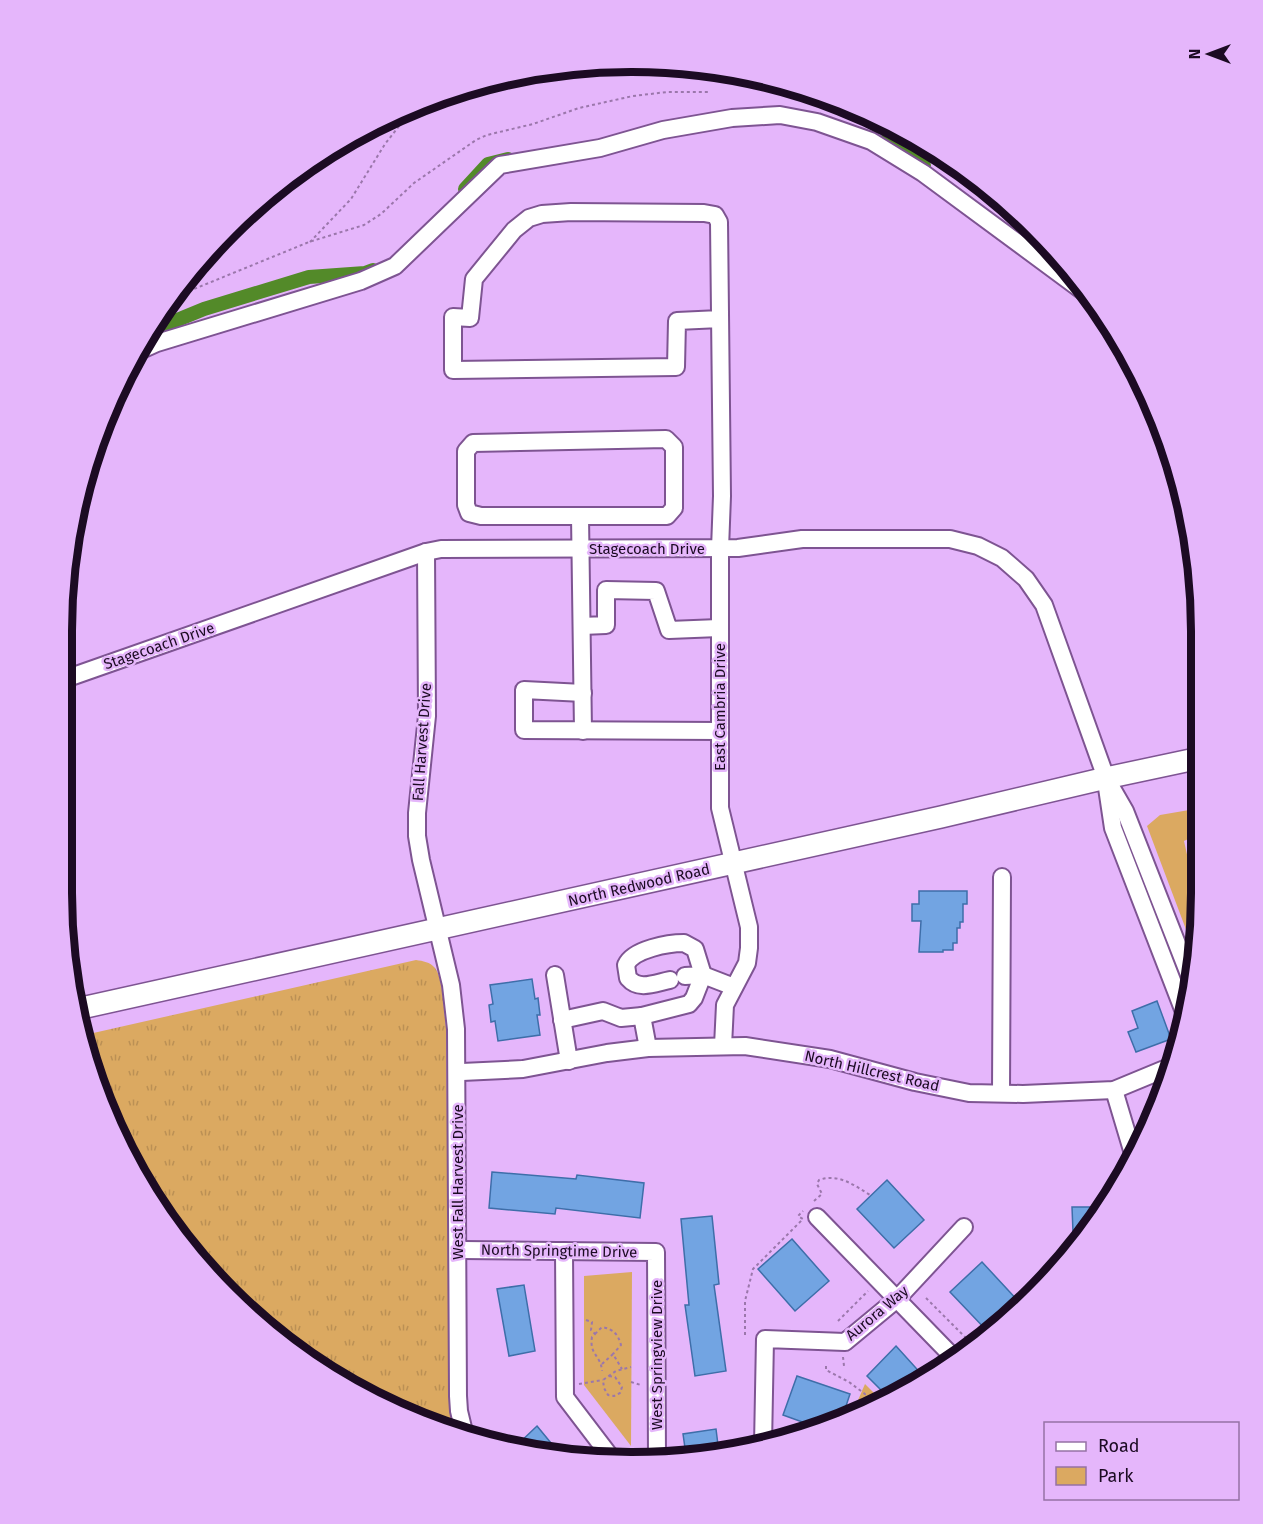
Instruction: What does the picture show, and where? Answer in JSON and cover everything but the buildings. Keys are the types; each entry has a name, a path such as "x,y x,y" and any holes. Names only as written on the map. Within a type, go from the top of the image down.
{"main road":[{"name":"North Redwood Road","path":"84,1007 1191,760"}],"street":[{"path":"151,346 361,281 395,266 500,165 600,148 663,130 732,118 780,115 818,122 872,141 923,173 1063,276"},
{"name":"East Cambria Drive","path":"720,319 677,321 676,367 453,370 453,317 471,318 474,279 514,230 529,218 543,214 693,213 714,215 719,222 722,496 719,628 720,808 749,927 750,948 747,963 725,1005 723,1046"},
{"path":"666,439 674,447 674,508 666,516 580,516 481,516 469,513 466,505 466,451 473,443 666,439"},
{"path":"580,516 583,731"},
{"name":"Stagecoach Drive","path":"72,676 426,552 441,549 738,549 801,539 936,538 964,542 996,555 1026,579 1044,605 1106,778"},
{"name":"Fall Harvest Drive","path":"426,552 427,716 416,824 418,848 437,929"},
{"path":"582,626 606,625 606,590 656,591 669,630 719,628"},
{"path":"583,693 524,690 524,730 720,731"},
{"path":"1106,778 1125,811 1186,966"},
{"path":"1106,778 1113,828 1180,1002"},
{"path":"1001,1093 1002,877"},
{"name":"West Fall Harvest Drive","path":"437,929 451,984 456,1029 458,1396 462,1425"},
{"path":"562,1020 603,1011 621,1018 642,1016 689,1004 694,998 703,975 695,949 684,943 640,952 628,960 626,974 634,984 646,986 677,978 703,975 734,987"},
{"path":"555,975 568,1062"},
{"path":"642,1016 648,1048"},
{"name":"North Hillcrest Road","path":"462,1072 523,1069 607,1053 648,1048 723,1046 745,1046 830,1059 915,1082 969,1093 1114,1090 1162,1070"},
{"path":"1114,1090 1130,1145"},
{"path":"817,1217 949,1353"},
{"name":"Aurora Way","path":"763,1436 765,1339 845,1342 897,1299 964,1227"},
{"name":"North Springtime Drive","path":"463,1250 656,1252"},
{"path":"564,1251 565,1397 606,1451"},
{"name":"West Springview Drive","path":"656,1252 657,1451"}],"path":[{"path":"188,292 309,242 364,225 381,214 414,183 476,140 487,135 533,124 579,108 633,96 666,92 709,92"},
{"path":"309,242 351,199 385,144 403,122"},
{"path":"746,1335 746,1301 753,1269"},
{"path":"838,1321 870,1289"},
{"path":"926,1298 967,1339"},
{"path":"586,1320 592,1322 591,1330 595,1334"},
{"path":"602,1364 621,1345 618,1336 610,1328 602,1327 591,1341 592,1352 599,1358 602,1371"},
{"path":"837,1353 844,1357 844,1366"},
{"path":"613,1354 622,1369"},
{"path":"826,1366 826,1370 865,1394 865,1400"},
{"path":"573,1385 603,1380 622,1369 631,1367"},
{"path":"603,1380 608,1395 614,1396 620,1393 622,1387 620,1382 615,1377 609,1376"},
{"path":"631,1382 644,1386"}],"green space":[{"path":"1191,810 1191,838 1184,841 1191,872 1189,938 1147,826 1160,815"},
{"path":"416,960 424,961 435,968 441,987 446,1027 452,1422 384,1394 321,1358 263,1313 236,1288 188,1233 147,1172 115,1107 90,1034"},
{"path":"632,1272 631,1446 584,1385 584,1276"},
{"path":"865,1384 876,1395 856,1404"}],"waterway":[{"path":"884,142 904,151 924,166"},
{"path":"465,189 488,164 508,159"},
{"path":"163,326 204,309 309,277 365,273 373,270"}]}
